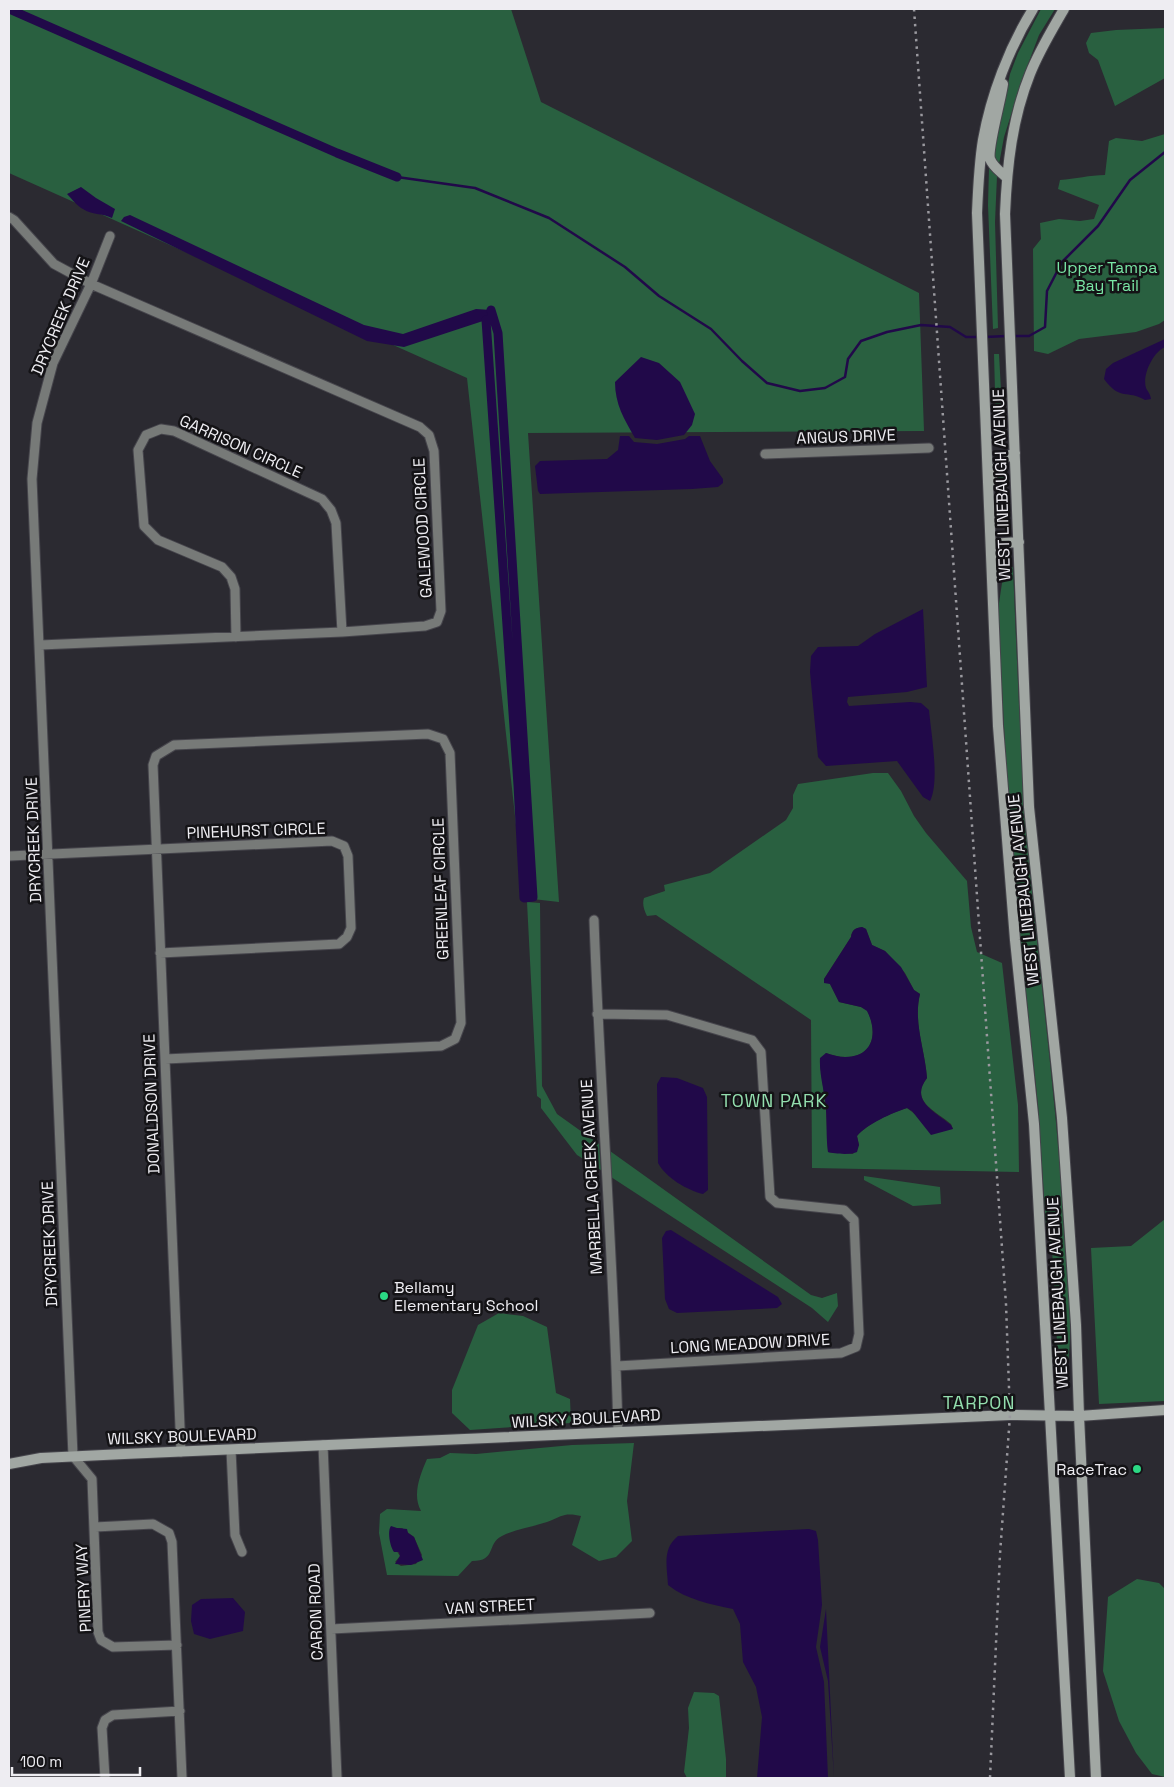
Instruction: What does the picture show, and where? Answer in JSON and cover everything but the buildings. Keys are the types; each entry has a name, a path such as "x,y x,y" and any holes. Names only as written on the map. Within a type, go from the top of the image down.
{"main road":[{"name":"WEST LINEBAUGH AVENUE","path":"1033,9 1021,28 992,104 983,140 978,176 977,213 998,726 1015,940 1034,1124 1051,1415 1056,1552 1070,1778"},
{"name":"WEST LINEBAUGH AVENUE","path":"1064,9 1046,39 1030,74 1019,109 1011,141 1006,177 1005,214 1030,807 1062,1118 1076,1325 1096,1778"},
{"path":"1006,64 1001,101 990,148 990,158 994,166 1006,177"},
{"path":"989,489 992,475 998,464 1007,456 1015,453"},
{"path":"991,544 1018,542"},
{"name":"WILSKY BOULEVARD","path":"9,1464 42,1458 73,1456 1003,1415 1079,1416 1165,1410"}],"street":[{"path":"9,217 14,220 54,264 91,284"},
{"name":"DRYCREEK DRIVE","path":"73,1456 32,479 37,423 54,362 91,284 110,236"},
{"name":"GALEWOOD CIRCLE","path":"40,645 342,632 425,626 437,622 441,611 434,451 429,435 420,426 91,284"},
{"name":"GARRISON CIRCLE","path":"236,637 235,589 231,577 222,567 158,540 144,526 138,450 146,435 161,429 174,431 322,499 331,510 336,523 342,632"},
{"name":"ANGUS DRIVE","path":"765,454 928,448"},
{"name":"GREENLEAF CIRCLE","path":"156,756 174,745 428,734 443,739 450,753 461,1023 455,1038 441,1046 165,1059"},
{"name":"DONALDSON DRIVE","path":"156,756 152,765 181,1452"},
{"name":"PINEHURST CIRCLE","path":"156,849 332,841 344,846 349,865 351,928 347,937 339,944 160,953"},
{"path":"9,856 156,849"},
{"name":"MARBELLA CREEK AVENUE","path":"594,920 597,1014 617,1366 618,1432"},
{"name":"LONG MEADOW DRIVE","path":"597,1014 666,1015 752,1040 761,1052 770,1197 777,1203 844,1210 854,1220 859,1334 856,1347 841,1353 617,1366"},
{"name":"CARON ROAD","path":"323,1446 337,1778"},
{"path":"232,1450 235,1536 242,1552"},
{"name":"PINERY WAY","path":"73,1456 92,1479 98,1632 101,1640 113,1647 177,1644"},
{"path":"95,1527 153,1524 169,1533 172,1542 182,1778"},
{"name":"VAN STREET","path":"331,1629 650,1614"},
{"path":"105,1778 102,1728 105,1720 113,1715 180,1711"}],"green space":[{"path":"9,9 511,9 541,102 919,293 924,431 528,433 559,902 524,898 467,378 9,173"},
{"path":"1041,9 1055,9 1039,35 1022,80 1004,137 999,164 995,160 994,153 1010,74 1018,53"},
{"path":"1165,28 1165,78 1115,106 1098,60 1089,53 1086,43 1091,33"},
{"name":"Upper Tampa Bay Trail","path":"1165,134 1165,320 1136,332 1079,339 1048,354 1034,351 1033,249 1041,239 1040,223 1059,219 1080,221 1094,219 1099,205 1058,189 1060,180 1105,175 1109,141 1116,138 1142,141"},
{"path":"989,168 997,176 995,222 998,328 993,329 988,205"},
{"path":"994,354 999,354 1003,427 999,431 996,429"},
{"path":"1002,469 1005,472 1007,515 1003,518 1000,517 999,513 998,471"},
{"path":"1009,566 1013,568 1021,751 1029,860 1057,1130 1069,1279 1069,1355 1066,1372 1060,1382 1052,1248 1046,1227 1038,1105 1016,899 1006,765 998,610 1002,583"},
{"path":"873,773 888,773 926,833 967,881 971,927 977,952 1002,963 1018,1105 1019,1172 812,1168 811,1020 656,915 647,916 643,902 644,898 665,891 664,885 710,873 786,820 793,808 793,795 798,784","holes":["862,927 866,929 872,945 885,951 905,973 914,990 920,994 918,1015 927,1078 922,1086 921,1093 927,1105 951,1124 953,1129 916,1115 907,1108 880,1119 862,1131 857,1136 859,1145 853,1154 828,1152 826,1108 820,1064 826,1053 846,1057 863,1053 868,1048 873,1035 867,1010 839,1002 830,984 824,979 853,931"]},
{"path":"527,902 540,903 542,1086 557,1114 599,1144 601,1170 577,1155 541,1108 541,1099 537,1096"},
{"path":"610,1151 811,1295 822,1298 837,1293 838,1306 828,1322 812,1308 611,1177"},
{"path":"864,1176 940,1187 941,1204 913,1206 864,1180"},
{"path":"1165,1219 1165,1401 1099,1404 1091,1248 1131,1246"},
{"path":"499,1313 523,1316 547,1327 556,1393 570,1399 571,1423 470,1430 452,1413 452,1390 478,1325"},
{"path":"634,1443 627,1501 632,1541 616,1557 599,1561 572,1545 581,1516 567,1515 502,1536 497,1539 485,1558 472,1561 458,1576 387,1575 379,1533 380,1514 387,1509 421,1511 418,1505 417,1492 427,1459 440,1458 450,1453 476,1454 572,1445","holes":["397,1528 402,1528 414,1537 422,1555 416,1564 401,1566 395,1562 400,1556 390,1537"]},
{"path":"1137,1579 1159,1583 1165,1589 1165,1777 1152,1774 1136,1753 1119,1721 1103,1671 1108,1597"},
{"path":"694,1692 714,1693 719,1696 726,1759 726,1778 687,1778 684,1772 689,1728 688,1708"}],"shaded area":[{"path":"81,187 115,209 112,218 86,211 67,194"},
{"path":"130,215 364,325 403,334 476,309 491,310 486,320 404,347 367,341 121,221 124,217"},
{"path":"1165,339 1165,347 1156,354 1147,371 1145,383 1151,399 1145,400 1133,395 1120,393 1104,379 1106,369 1113,363"},
{"path":"641,357 659,363 680,382 695,414 692,425 684,435 657,440 635,438 627,424 618,404 615,382"},
{"path":"620,436 629,436 634,442 657,444 685,439 689,436 700,436 710,461 723,479 723,483 718,487 692,489 540,494 535,466 540,461 607,459 618,450"},
{"path":"923,609 927,687 907,692 848,697 847,702 849,706 921,703 929,710 935,770 933,793 930,801 923,797 897,761 826,766 818,757 810,672 811,656 818,647 858,646 875,634"},
{"path":"862,927 866,929 872,945 885,951 901,967 914,990 920,994 918,1015 927,1078 922,1086 921,1093 927,1105 951,1125 953,1129 931,1135 912,1111 907,1108 880,1119 861,1132 857,1136 859,1145 857,1152 847,1154 834,1153 828,1152 826,1109 820,1071 820,1058 826,1053 845,1057 862,1053 868,1048 873,1035 867,1011 861,1007 839,1002 830,984 824,983 824,979 853,931"},
{"path":"661,1077 677,1078 703,1088 707,1097 708,1190 703,1194 690,1190 678,1183 666,1174 658,1163 657,1084"},
{"path":"671,1230 778,1297 782,1304 777,1308 677,1313 669,1309 665,1299 662,1238 666,1231"},
{"path":"391,1526 407,1529 408,1533 414,1537 423,1560 411,1565 395,1564 400,1556 399,1552 394,1552 391,1547 389,1535"},
{"path":"809,1529 816,1531 818,1540 822,1605 816,1647 824,1682 828,1778 757,1778 762,1717 756,1687 743,1662 740,1624 733,1609 691,1598 668,1585 668,1552 673,1541 678,1536"},
{"path":"233,1598 245,1612 243,1631 210,1639 194,1634 191,1621 192,1605 201,1599"},
{"path":"826,1609 834,1778 828,1681 820,1647"}],"waterway":[{"path":"9,9 337,153 397,177"},
{"path":"1012,336 1029,336 1045,327 1047,291 1062,262 1098,226 1130,180 1165,152"},
{"path":"397,177 475,188 549,218 625,267 659,296 711,329 742,361 767,383 800,391 825,388 845,377 848,359 861,341 887,332 921,325 950,327 966,337 979,337"},
{"path":"486,320 524,898 533,897 498,333 491,310"},
{"path":"985,337 1007,336"}],"railway":[{"path":"914,9 1006,1304 1010,1415 1000,1554 990,1778"}],"place":[{"name":"Bellamy Elementary School","path":"384,1296"},
{"name":"RaceTrac","path":"1137,1469"}],"district":[{"name":"TOWN PARK","path":"774,1101"},
{"name":"TARPON","path":"979,1403"}]}
